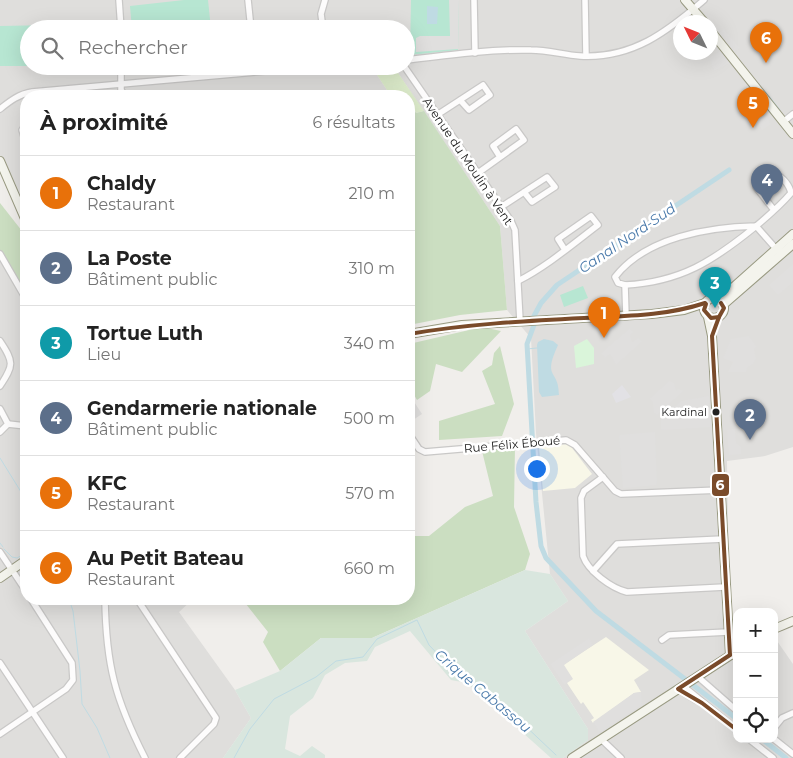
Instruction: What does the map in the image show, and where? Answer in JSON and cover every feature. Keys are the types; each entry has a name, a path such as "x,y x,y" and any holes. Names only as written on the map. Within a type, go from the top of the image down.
{"street":[{"path":"119,0 120,20"},
{"path":"248,0 250,20"},
{"path":"322,20 321,14 325,0"},
{"path":"474,0 475,53"},
{"path":"585,0 586,56"},
{"path":"685,0 698,15"},
{"path":"415,59 532,50 586,56 604,56 629,51 649,42 704,0"},
{"path":"718,40 793,134"},
{"path":"121,75 122,90"},
{"path":"136,90 241,75"},
{"name":"Avenue du Moulin à Vent","path":"410,75 515,230 520,322"},
{"path":"437,115 460,100 483,85 490,95 469,110 460,100"},
{"path":"0,109 20,96"},
{"path":"783,122 793,114"},
{"path":"478,173 524,140 516,129 492,146 500,157"},
{"path":"0,161 20,206"},
{"path":"756,226 706,229 671,240 642,253 615,277 618,283 625,284 675,277 722,254 756,226 774,210 791,193 790,187 784,180 771,171 762,175 756,186 774,210"},
{"path":"501,207 524,192 547,177 555,187 532,202 524,192"},
{"path":"518,281 564,250 598,225 591,216 558,239 564,250"},
{"path":"756,226 779,252"},
{"path":"779,252 793,234"},
{"path":"721,302 779,252 793,244"},
{"path":"0,254 20,289"},
{"path":"625,284 626,317"},
{"path":"415,333 462,325 626,317 684,310 705,303 710,299 721,302"},
{"path":"712,336 719,317 723,312 721,302"},
{"path":"572,758 733,653 728,632 725,588 712,336 706,315 705,303"},
{"path":"684,310 719,317"},
{"path":"0,341 11,360 12,367 0,386"},
{"path":"0,409 8,424"},
{"path":"8,424 20,425"},
{"path":"0,432 8,424"},
{"name":"Rue Félix Éboué","path":"415,443 419,449 425,452 566,440 571,442 615,491 621,494 720,490"},
{"path":"602,477 584,491 581,498 583,556 585,562 593,571 619,590 627,592 725,588"},
{"path":"593,571 617,544 723,538"},
{"path":"0,552 20,582"},
{"path":"0,578 20,564"},
{"path":"0,734 70,686 73,680 72,663 35,605"},
{"path":"105,605 107,656 114,687 132,733 145,758"},
{"path":"141,605 216,718 214,724 180,758"},
{"path":"778,627 793,620"},
{"path":"662,640 669,636 728,632"},
{"path":"0,663 63,758"},
{"path":"697,676 733,708"},
{"path":"680,687 733,727"},
{"path":"778,723 782,718 793,713"},
{"path":"601,739 621,758"},
{"path":"778,742 793,754"},
{"path":"754,743 773,758"}],"shaded area":[{"path":"0,0 793,0 793,447 765,456 727,461 730,653 733,652 733,743 778,743 778,642 793,664 793,758 563,758 588,740 588,729 525,631 568,601 550,574 536,433 531,338 507,310 500,226 415,98 415,90 409,90 399,75 415,75 415,20 20,20 20,75 377,75 387,90 20,90 20,215 0,173"},
{"path":"449,0 459,0 458,49 416,52 416,38 420,36 450,36"},
{"path":"724,29 740,48 730,54 735,60 714,71 710,60 718,60 718,52 725,48 718,40 718,34"},
{"path":"764,112 771,124 762,130 755,118"},
{"path":"0,250 20,285 20,605 187,605 179,612 235,690 251,718 223,758 0,758"},
{"path":"793,264 793,282 778,295 769,285"},
{"path":"630,328 633,332 630,336 632,342 638,338 642,342 616,365 610,354 605,358 601,353"},
{"path":"749,336 757,347 754,349 756,358 753,364 747,368 746,372 728,372 733,362 723,358 731,339"},
{"path":"669,381 674,383 676,391 678,389 684,391 657,415 654,413 653,402 649,399"},
{"path":"622,385 631,397 616,403 612,394"},
{"path":"709,396 711,427 661,430 661,418 681,401"},
{"path":"415,403 422,414 415,419"},
{"path":"735,429 736,443 741,447 741,454 729,455 727,430"},
{"path":"655,432 657,485 623,488 619,435"},
{"path":"569,444 592,474 575,488 543,491 539,447"},
{"path":"525,570 550,574 568,601 525,631 588,729 588,740 563,758 551,758 467,683 451,680 410,631 375,647 367,661 345,663 325,675 313,698 290,716 285,749 300,756 312,746 325,755 325,758 223,758 251,718 235,690 280,671 321,638 372,638"},
{"path":"606,637 649,670 634,680 641,692 634,693 593,723 591,720 594,718 583,702 581,704 567,683 563,665"},
{"path":"589,638 593,645 564,665 573,679 564,685 550,664"},
{"path":"641,692 642,705 600,733 593,722 634,693"}],"green space":[{"path":"184,0 208,0 210,20 131,20 130,6"},
{"path":"411,0 459,0 458,50 415,54 415,20 411,20"},
{"path":"0,26 20,26 20,66 0,66"},
{"path":"377,75 399,75 410,90 387,90"},
{"path":"415,98 424,111 416,113 415,111"},
{"path":"415,111 416,113 424,111 500,226 507,310 460,315 415,324"},
{"path":"0,203 20,228 20,285 0,250"},
{"path":"583,286 588,298 564,307 560,295"},
{"path":"482,327 501,331 462,372 436,364 430,391 417,400 415,396 415,343"},
{"path":"587,339 594,348 594,364 576,368 574,346"},
{"path":"500,346 514,404 502,436 439,440 439,421 495,404 482,371 492,365 494,353"},
{"path":"515,447 514,507 530,554 525,570 372,638 321,638 280,671 263,642 268,632 247,605 415,605 415,536 429,536 465,507 493,496 482,451"}],"water":[{"path":"427,6 438,7 437,24 427,24"},
{"path":"544,339 553,341 558,345 553,356 551,369 557,381 559,395 542,397 539,392 537,345 538,342"}],"waterway":[{"path":"769,96 780,110"},
{"name":"Canal Nord-Sud","path":"534,316 541,303 557,285 729,170"},
{"name":"Canal Nord-Sud","path":"534,325 527,344 536,502 541,546 546,558 596,611 685,679"},
{"path":"527,349 537,348"},
{"path":"0,458 20,490"},
{"path":"0,543 3,547"},
{"path":"4,549 12,557 20,556"},
{"path":"71,605 80,671 82,704 97,728 110,758"},
{"name":"Crique Cabassou","path":"234,758 250,729 274,699 316,677 336,661 363,657 377,639 417,620 429,645 452,669 520,721 556,755"},
{"name":"Canal Nord-Sud","path":"693,685 733,716"},
{"name":"Canal Nord-Sud","path":"767,743 786,758"}],"transit line":[{"name":"6","path":"415,333 496,323 645,315 675,311 705,303"},
{"name":"6","path":"706,304 704,310 711,318 719,317 724,308 721,303"},
{"name":"6","path":"719,317 712,336 730,655"},
{"name":"6","path":"730,655 678,689 702,703 733,727"}],"place":[{"name":"Au Petit Bateau","path":"766,63"},
{"name":"KFC","path":"753,128"},
{"name":"Gendarmerie nationale","path":"767,205"},
{"name":"Tortue Luth","path":"715,308"},
{"name":"Chaldy","path":"604,338"},
{"name":"Kardinal","path":"716,412"},
{"name":"La Poste","path":"750,440"}]}
